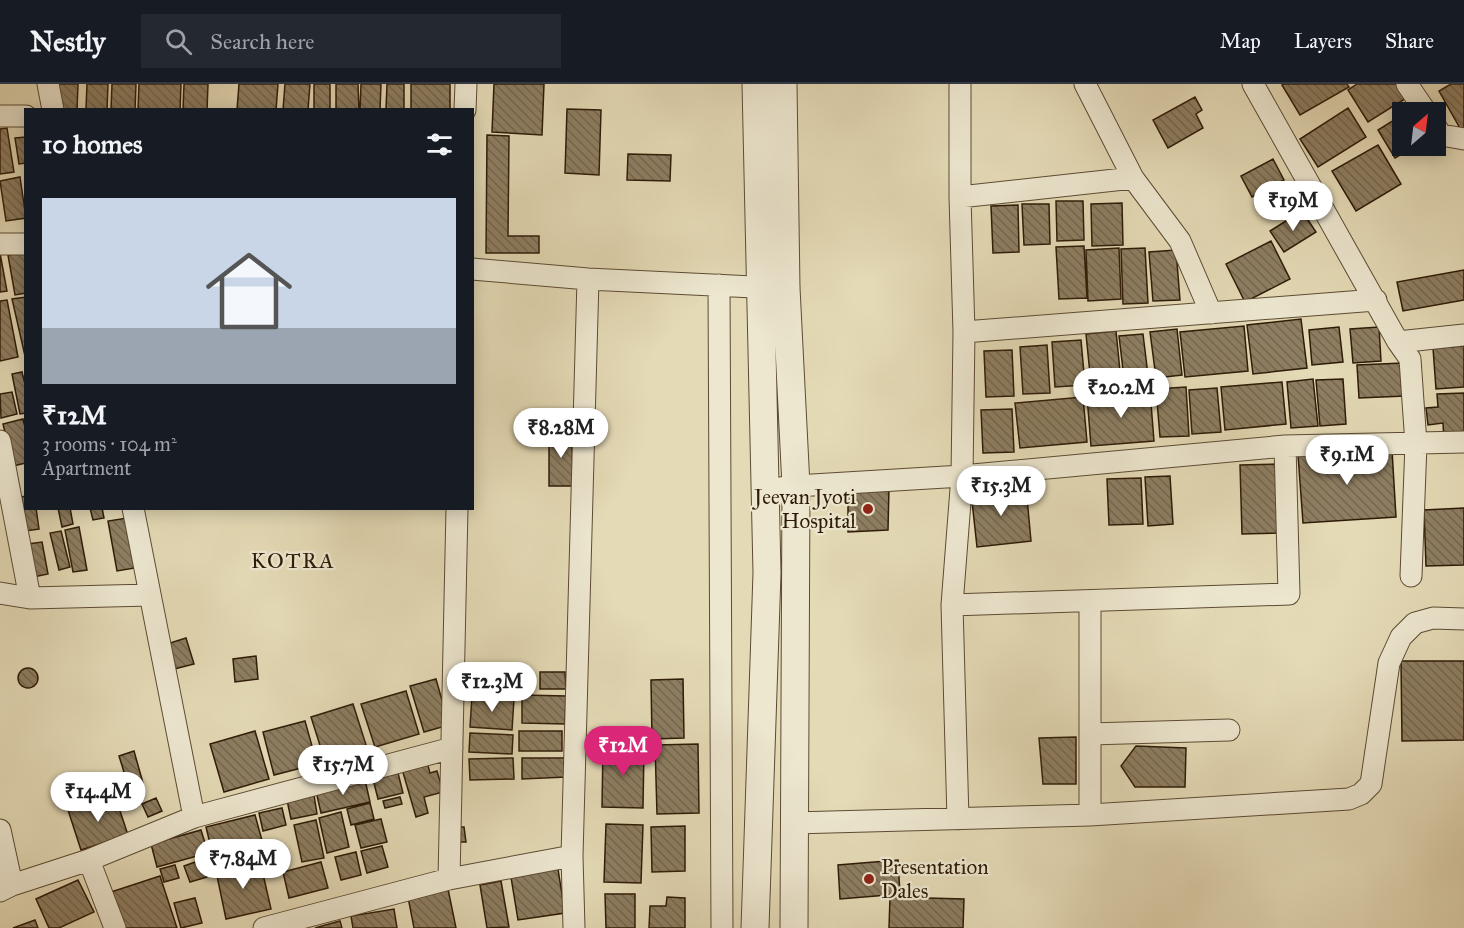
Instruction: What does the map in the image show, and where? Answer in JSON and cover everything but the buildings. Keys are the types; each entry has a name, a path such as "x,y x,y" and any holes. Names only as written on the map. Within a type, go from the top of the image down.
{"street":[{"path":"48,84 53,108"},
{"path":"465,108 466,84"},
{"path":"756,84 773,288 796,486 794,928"},
{"path":"755,928 767,573 765,489 783,84"},
{"path":"958,819 952,605 962,476 964,332 960,197 960,84"},
{"path":"1085,84 1133,178 1180,241 1211,313"},
{"path":"1253,84 1398,342 1410,359 1416,444 1411,576"},
{"path":"1407,84 1419,102"},
{"path":"0,116 24,116"},
{"path":"1446,136 1464,139"},
{"path":"960,197 1133,178"},
{"path":"0,244 24,244"},
{"path":"474,269 588,279 773,288"},
{"path":"574,928 572,856 588,279"},
{"path":"718,285 722,928"},
{"path":"964,332 1376,300"},
{"path":"1398,342 1464,335"},
{"path":"0,441 11,476 30,598"},
{"path":"765,489 962,476 1285,446 1464,442"},
{"path":"952,605 1288,594 1285,446"},
{"path":"133,510 194,817"},
{"path":"450,879 457,510"},
{"path":"0,593 30,598 150,595"},
{"path":"1090,601 1090,815"},
{"path":"793,823 1090,815 1349,799 1361,794 1371,784 1389,663 1401,637 1415,623 1433,618 1464,619"},
{"path":"1090,734 1229,730"},
{"path":"0,830 6,888 89,860 194,817 452,748"},
{"path":"264,928 450,879 572,856"},
{"path":"89,860 115,928"}],"place":[{"name":"Jeevan Jyoti Hospital","path":"868,509"},
{"name":"Presentation Dales","path":"869,879"}],"district":[{"name":"KOTRA","path":"293,560"}]}
